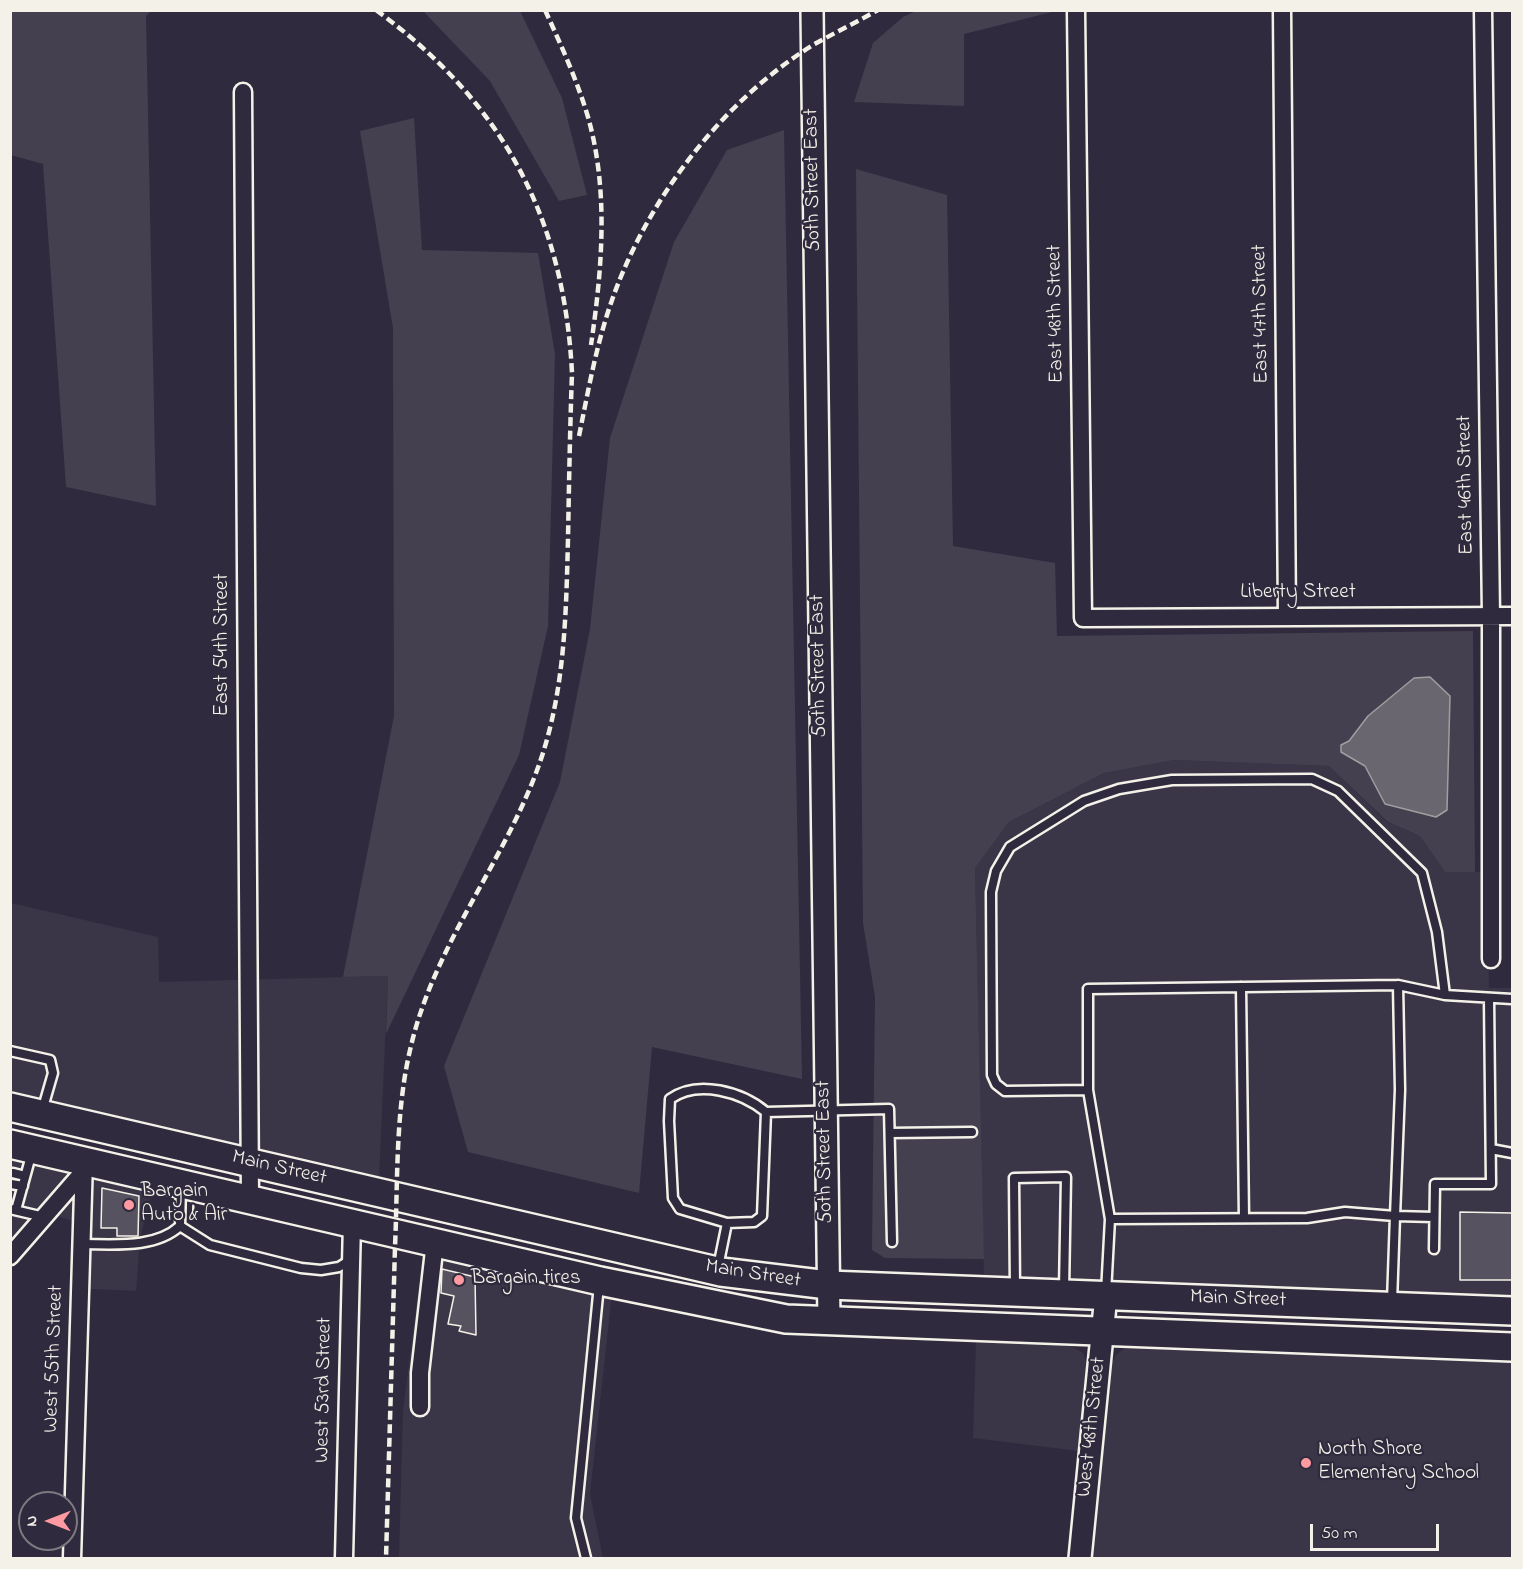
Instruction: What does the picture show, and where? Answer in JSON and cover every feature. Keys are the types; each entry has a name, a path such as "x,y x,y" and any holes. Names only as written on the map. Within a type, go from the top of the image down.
{"main road":[{"name":"Main Street","path":"10,1107 717,1271 767,1279 828,1285 1512,1311"},
{"name":"Main Street","path":"22,1146 84,1166 181,1183 600,1281 727,1309 786,1319 1512,1347"}],"street":[{"name":"50th Street East","path":"812,10 829,1322"},
{"name":"East 48th Street","path":"1076,10 1083,618"},
{"name":"East 47th Street","path":"1282,10 1287,617"},
{"name":"East 46th Street","path":"1483,10 1491,615 1491,959"},
{"name":"East 54th Street","path":"243,92 250,1199"},
{"name":"Liberty Street","path":"1083,618 1512,615"},
{"path":"10,1256 84,1166"},
{"name":"West 55th Street","path":"72,1558 84,1166"},
{"name":"West 53rd Street","path":"344,1558 352,1223"},
{"path":"420,1407 420,1373 435,1242"},
{"name":"West 48th Street","path":"1080,1558 1106,1295"}],"lane":[{"path":"1088,1090 1005,1091 996,1084 992,1075 991,892 996,871 1010,847 1084,801 1119,789 1172,780 1312,779 1338,791 1422,873 1437,932 1445,994"},
{"path":"1392,1306 1400,1090 1398,985"},
{"path":"1106,1295 1110,1219 1088,1090 1088,989 1398,985 1445,994 1512,999"},
{"path":"1241,987 1244,1218"},
{"path":"1434,1249 1435,1184 1491,1184 1489,998"},
{"path":"10,1051 50,1060 53,1073 41,1114"},
{"path":"766,1112 762,1216 753,1222 727,1223 680,1209 673,1198 669,1121 670,1099 680,1092 722,1090 752,1101 766,1112 889,1109 892,1242"},
{"path":"890,1133 972,1132"},
{"path":"22,1146 25,1176 23,1186 15,1197 14,1210 44,1217"},
{"path":"1491,1149 1512,1153"},
{"path":"13,1173 25,1176"},
{"path":"1015,1292 1014,1178 1066,1177 1064,1293"},
{"path":"81,1244 137,1243 168,1238 180,1226 181,1183"},
{"path":"11,1184 23,1186"},
{"path":"1110,1219 1306,1218 1345,1212 1434,1217"},
{"path":"717,1271 727,1223"},
{"path":"180,1226 210,1245 301,1268 321,1270 339,1267 351,1260"},
{"path":"586,1558 576,1518 600,1281"}],"shaded area":[{"path":"918,10 1056,11 964,34 964,106 854,102 873,43 903,17"},
{"path":"10,11 151,11 146,16 156,506 66,487 43,164 11,155"},
{"path":"423,11 520,11 562,98 587,195 559,201 490,81"},
{"path":"414,118 422,250 538,253 555,354 548,626 519,755 386,1034 388,976 343,977 394,716 393,328 360,131"},
{"path":"784,130 802,1079 652,1047 639,1193 468,1152 444,1066 560,782 590,629 610,438 674,242 727,150"},
{"path":"856,169 947,195 953,546 1055,563 1057,636 1473,631 1475,872 1445,872 1420,836 1388,822 1329,766 1174,760 1104,773 1009,822 975,868 984,1259 885,1258 872,1250 875,997 863,923","holes":["1430,677 1385,804 1365,766 1341,752 1341,745 1349,741 1368,716 1413,678"]},
{"path":"1430,677 1450,696 1447,810 1436,817 1385,804 1365,766 1341,752 1341,745 1349,741 1368,716 1414,678"},
{"path":"1174,760 1329,766 1387,822 1420,836 1445,872 1486,872 1489,988 1512,988 1512,1297 984,1278 975,868 1009,822 1104,773"},
{"path":"11,903 158,937 159,982 388,976 379,1178 11,1094"},
{"path":"11,1158 152,1191 140,1239 136,1291 72,1288 73,1221 58,1216 11,1268"},
{"path":"423,1253 612,1293 590,1494 603,1558 399,1558 403,1411"},
{"path":"976,1341 1069,1345 1083,1353 1087,1366 1079,1451 973,1438"},
{"name":"North Shore Elementary School","path":"1126,1347 1512,1362 1512,1558 1091,1558 1110,1367 1116,1355"}],"building":[{"path":"102,1188 139,1196 138,1236 117,1236 117,1228 101,1228"},
{"path":"1460,1212 1512,1213 1512,1280 1460,1280"},
{"path":"442,1269 475,1277 476,1335 459,1331 461,1326 448,1324 454,1296 441,1293"}],"railway":[{"path":"376,10 421,46 459,84 492,125 519,168 540,214 556,264 566,316 572,373 565,624 555,707 540,762 526,798 436,972 411,1046 402,1095 398,1146 386,1558"},
{"path":"545,10 584,103 595,145 599,173 602,231 591,345"},
{"path":"579,436 597,352 611,303 644,228 666,192 718,125 779,68 813,45 878,10"}],"place":[{"name":"Bargain Auto & Air","path":"129,1205"},
{"name":"Bargain tires","path":"459,1280"},
{"name":"North Shore Elementary School","path":"1306,1463"}]}
